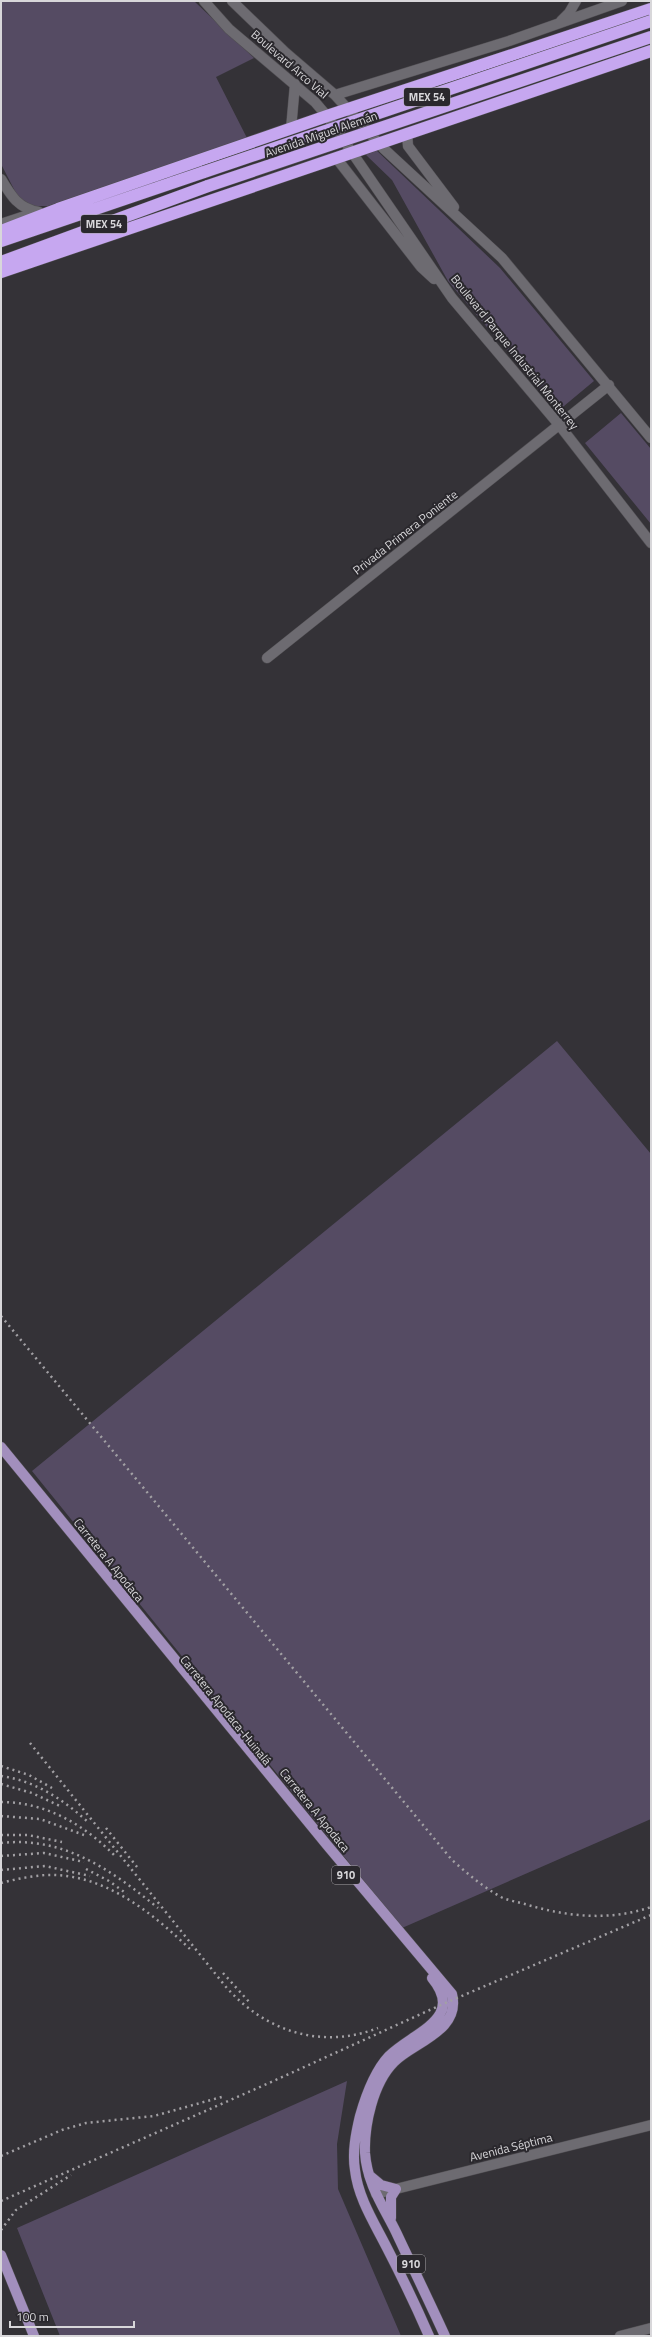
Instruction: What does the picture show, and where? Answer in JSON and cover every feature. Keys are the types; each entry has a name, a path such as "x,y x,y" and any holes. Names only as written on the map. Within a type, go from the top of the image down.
{"highway":[{"path":"1,231 58,208 349,108 476,68 651,8"},
{"name":"Avenida Miguel Alemán","path":"1,241 651,21"},
{"name":"Avenida Miguel Alemán","path":"1,262 208,186 651,37"},
{"path":"1,272 311,168 378,142 651,51"},
{"path":"396,93 386,101 383,110 384,118 389,127 396,130 410,132"},
{"path":"291,129 306,144 311,158 311,168"}],"main road":[{"name":"Carretera A Apodaca","path":"1,1447 327,1845 452,1994 453,2010 448,2021 430,2038 394,2062 381,2081 370,2114 365,2143 369,2175 376,2194 395,2230 445,2336"},
{"name":"Carretera Apodaca-Huinalá","path":"1,1454 274,1789 440,1988 443,2004 438,2016 430,2027 390,2055 374,2078 360,2116 354,2161 362,2197 429,2336"},
{"path":"354,2161 364,2191 371,2194 376,2194 372,2201 372,2207 388,2242 390,2254"},
{"path":"369,2175 381,2185 396,2189 391,2197 390,2206 395,2230"},
{"path":"1,2255 34,2336"}],"street":[{"name":"Boulevard Arco Vial","path":"204,1 229,29 295,84 327,116 353,152"},
{"name":"Boulevard Arco Vial","path":"232,1 286,53 349,108 378,142"},
{"path":"556,25 570,13 576,1"},
{"path":"335,95 509,41 622,1"},
{"path":"476,68 509,41"},
{"path":"291,129 295,84"},
{"path":"410,132 408,146 417,160 476,233"},
{"path":"378,142 435,198 476,233 507,264 609,385 651,438"},
{"name":"Boulevard Parque Industrial Monterrey","path":"353,152 452,298 560,426 651,543"},
{"path":"337,159 421,267 452,298"},
{"path":"1,178 16,202 23,207 39,212"},
{"path":"1,224 39,212 58,208"},
{"name":"Privada Primera Poniente","path":"266,658 560,426 609,385"},
{"name":"Avenida Séptima","path":"376,2194 651,2125"},
{"path":"620,2336 651,2328"}],"shaded area":[{"path":"1,1 194,1 254,58 216,77 247,138 48,206 32,206 18,197 1,164"},
{"path":"375,149 500,268 594,381 558,411 448,281 392,180 365,154"},
{"path":"621,413 651,449 651,524 585,443"},
{"path":"557,1041 651,1154 651,1819 402,1928 32,1471"},
{"path":"347,2081 337,2144 338,2189 401,2336 60,2336 17,2228"}],"railway":[{"path":"1,1316 452,1860 482,1885 501,1897 543,1909 574,1915 605,1916 651,1907"},
{"path":"30,1743 226,1987 241,2002 258,2015 276,2025 295,2032 315,2036 336,2037 357,2034 378,2028"},
{"path":"1,1766 29,1775 52,1788"},
{"path":"1,1776 26,1782 38,1787 59,1799 89,1823"},
{"path":"1,1784 32,1793 62,1807"},
{"path":"1,1802 34,1806 64,1818 91,1835 116,1857"},
{"path":"1,1816 40,1819 84,1835"},
{"path":"106,1828 137,1867"},
{"path":"1,1835 28,1835 62,1842"},
{"path":"1,1843 24,1842 66,1850 104,1869 158,1908"},
{"path":"1,1856 44,1853 84,1862"},
{"path":"1,1870 45,1866 90,1876"},
{"path":"86,1869 109,1881 127,1894"},
{"path":"1,1883 46,1875 67,1876 88,1881 107,1888 143,1909 191,1950"},
{"path":"1,2201 269,2083 443,2004 651,1915"},
{"path":"223,1973 251,2004"},
{"path":"1,2156 62,2130 86,2123 154,2116 225,2096"},
{"path":"1,2230 16,2210 71,2175"}]}
